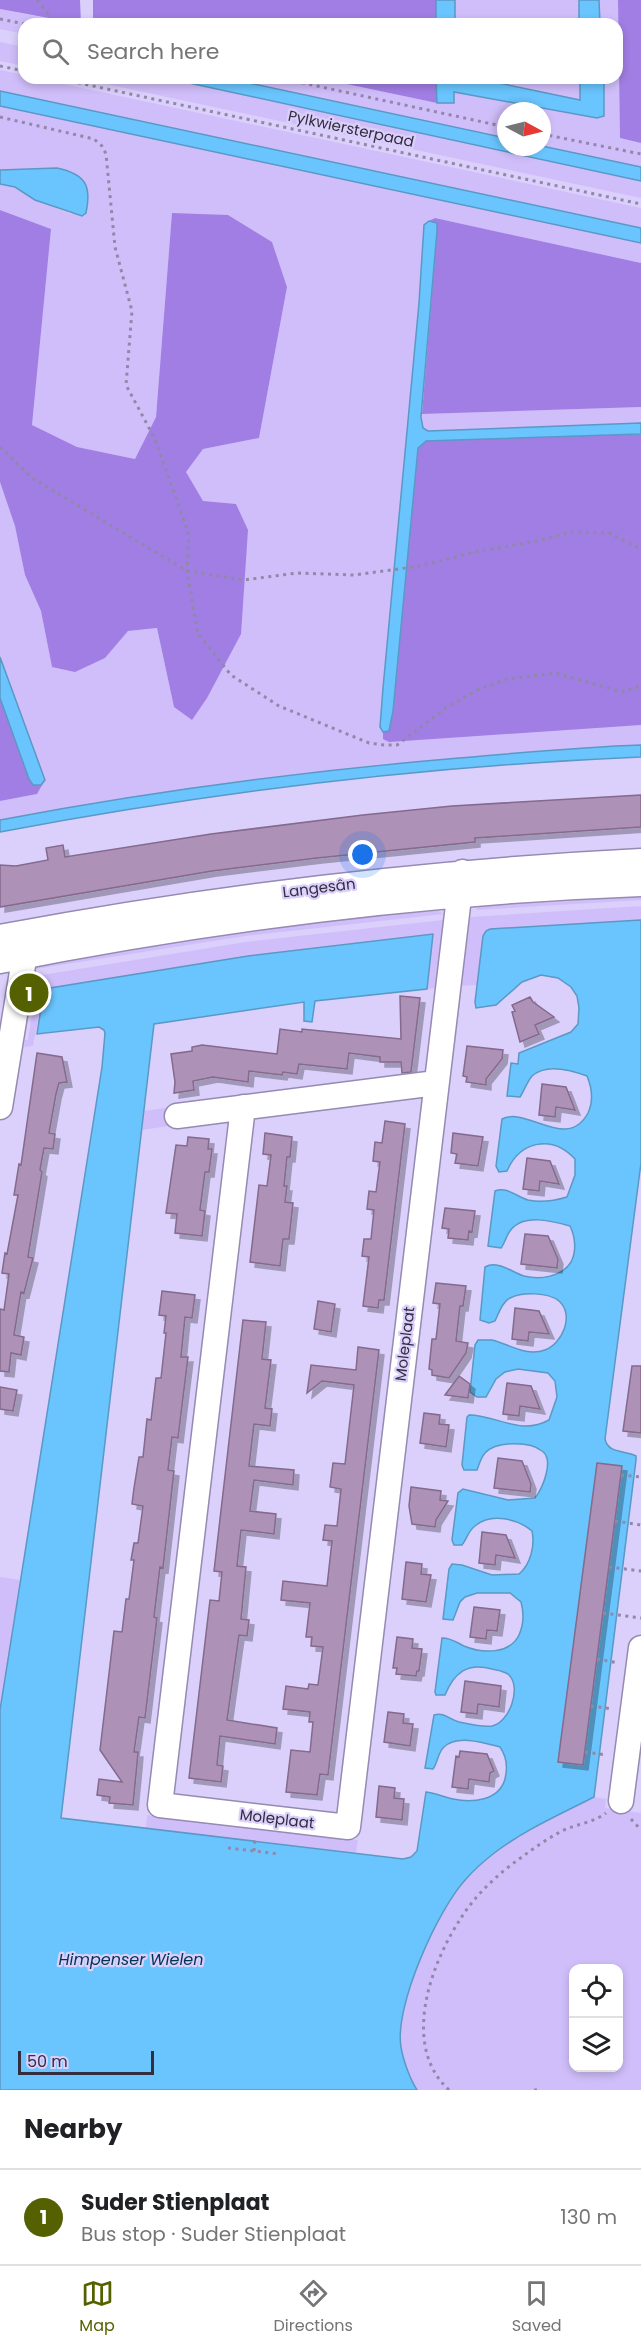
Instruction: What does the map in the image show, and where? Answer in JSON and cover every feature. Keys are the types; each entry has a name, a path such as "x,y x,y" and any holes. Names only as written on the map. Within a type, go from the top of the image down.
{"street":[{"name":"Langesân","path":"0,937 108,917 269,893 462,872 641,861"},
{"name":"Moleplaat","path":"243,1107 160,1805 348,1827 462,872"},
{"name":"Langesân","path":"0,960 227,922 459,896 641,884"},
{"path":"0,1107 29,932"},
{"path":"177,1116 436,1083"},
{"path":"621,1801 641,1648"}],"path":[{"path":"37,0 51,18"},
{"path":"0,19 18,23"},
{"path":"0,66 18,70"},
{"name":"Pylkwiersterpaad","path":"84,84 641,204"},
{"path":"308,84 497,125"},
{"path":"0,117 94,139 102,146 106,154 115,248 132,310 126,385 155,438 189,535 187,571 198,634 231,675 279,706 369,743 384,745 397,744 446,708 477,690 507,680 556,673 622,692 641,686"},
{"path":"551,136 641,154"},
{"path":"635,153 641,148"},
{"path":"0,447 32,478 187,571 244,580 297,573 354,575 435,564 475,552 537,541 571,532 609,533 641,549"},
{"path":"621,1475 640,1477"},
{"path":"615,1521 641,1525"},
{"path":"609,1567 641,1571"},
{"path":"603,1613 641,1618"},
{"path":"597,1659 614,1662"},
{"path":"591,1706 608,1708"},
{"path":"585,1752 602,1754"},
{"path":"449,2090 438,2080 423,2043 426,2003 439,1958 461,1917 485,1887 520,1857 561,1831 599,1818"},
{"path":"254,1851 255,1835"},
{"path":"228,1848 280,1854"},
{"path":"534,2090 539,2090"}],"shaded area":[{"path":"0,0 80,0 81,18 49,18 0,9"},
{"path":"93,0 436,0 436,18 93,18"},
{"path":"455,0 579,0 579,18 455,18"},
{"path":"599,0 618,0 618,18 600,18"},
{"path":"618,0 641,0 641,143 620,138 619,84 623,84 623,18 618,18"},
{"path":"0,9 44,18 18,18 18,33 0,29"},
{"path":"0,42 18,46 18,65 0,61"},
{"path":"0,70 18,74 18,84 64,84 641,208 641,228 0,91"},
{"path":"106,84 194,84 497,150 497,156 526,156 641,181 641,198"},
{"path":"254,84 347,84 437,103 454,103 454,91 512,102 497,102 497,136"},
{"path":"347,84 436,84 437,103"},
{"path":"504,84 580,84 580,100"},
{"path":"604,84 619,84 620,138 641,143 641,167 551,148 551,109 597,118 605,104"},
{"path":"0,106 641,243 641,263 435,218 424,225 381,731 383,739 641,725 641,745 480,756 319,773 159,794 0,820 0,801 37,794 45,780 0,657 0,482 15,526 25,575 41,611 52,667 105,658 128,631 157,628 174,707 203,501 185,472 203,449 259,438 287,287 272,242 172,213 156,417 135,459 77,447 32,425 51,229 0,210 0,184 15,187 35,200 71,214 86,213 87,188 70,171 57,168 0,170"},
{"path":"0,210 51,229 32,425 77,447 135,459 156,417 172,213 228,215 272,242 287,287 259,438 203,449 186,472 203,501 236,504 248,530 241,634 207,698 192,720 174,707 157,628 128,631 105,658 75,672 52,667 41,611 25,575 15,526 0,482"},
{"path":"435,218 641,263 641,407 422,414 437,231 432,221 429,221"},
{"path":"641,407 641,423 428,431 423,427 422,414"},
{"path":"641,434 641,725 389,742 383,739 383,732 389,731 393,711 418,448 426,441"},
{"path":"0,698 29,779 41,785 45,780 37,794 0,801"},
{"path":"641,892 641,900 476,910 480,902"},
{"path":"641,906 641,920 486,931 483,936 477,985 459,986 460,934 471,917"},
{"path":"435,908 443,914 245,936 35,969 37,965 161,940"},
{"path":"443,920 435,988 427,989 433,934 248,956 44,989 33,1046 24,1047 25,1040 28,1040 35,995 26,993 30,977 246,942"},
{"path":"172,1107 175,1125 142,1130 144,1111"},
{"path":"0,1577 20,1580 0,1710"},
{"path":"594,1797 606,1799 605,1808 641,1813 641,2090 417,2090 403,2058 401,2029 404,2008 420,1959 443,1912 466,1879 493,1854 529,1830"},
{"path":"147,1815 358,1840 356,1853 146,1828"}],"water":[{"path":"436,0 455,0 455,18 436,18"},
{"path":"579,0 599,0 600,18 579,18"},
{"path":"194,84 254,84 497,136 497,150"},
{"path":"436,84 504,84 580,100 580,84 604,84 604,116 597,118 551,110 551,102 509,102 454,92 454,103 437,103"},
{"path":"0,91 641,228 641,243 0,106"},
{"path":"551,148 641,167 641,181 526,156 551,156"},
{"path":"57,168 80,177 84,182 87,188 88,203 86,213 82,216 35,200 15,187 0,184 0,170"},
{"path":"429,221 437,223 437,231 421,417 423,428 428,431 641,423 641,434 426,441 418,448 393,711 389,731 383,732 380,727 383,688 419,303 424,225"},
{"path":"0,657 45,780 41,785 33,785 29,779 0,698"},
{"path":"641,745 641,757 480,767 319,783 159,805 0,832 0,820 229,783 402,763 550,750"},
{"name":"Himpenser Wielen","path":"641,920 641,1163 605,1439 610,1447 636,1456 636,1460 594,1797 529,1830 493,1854 466,1879 443,1912 420,1959 404,2008 401,2047 409,2075 417,2090 0,2090 0,1710 102,1067 105,1033 99,1027 37,1034 44,989 248,956 433,934 427,989 315,1001 312,1022 304,1021 304,1002 154,1024 61,1818 403,1859 411,1857 417,1851 426,1792 460,1800 484,1799 497,1792 506,1775 507,1766 500,1747 463,1740 450,1743 442,1749 433,1769 425,1768 434,1715 444,1715 467,1724 492,1726 504,1719 514,1696 513,1681 509,1675 483,1667 462,1671 445,1695 436,1695 442,1638 451,1639 471,1649 495,1651 515,1641 523,1623 521,1602 510,1593 477,1593 465,1597 460,1602 453,1620 443,1619 449,1569 452,1564 492,1575 519,1574 527,1565 533,1542 532,1531 526,1527 512,1520 496,1518 481,1522 471,1530 462,1545 454,1545 452,1540 458,1493 463,1489 508,1500 535,1498 544,1482 547,1467 546,1455 537,1448 522,1444 505,1444 485,1453 477,1470 464,1470 462,1465 467,1417 469,1415 479,1416 528,1426 538,1424 549,1420 557,1397 555,1381 548,1373 518,1369 505,1372 496,1379 486,1397 477,1397 470,1392 475,1345 478,1340 492,1340 524,1351 538,1352 557,1342 566,1321 564,1307 559,1301 535,1294 515,1296 507,1300 495,1321 489,1323 480,1320 485,1267 500,1266 530,1277 550,1276 567,1267 573,1258 575,1248 570,1226 538,1220 516,1225 501,1248 488,1246 495,1191 508,1191 533,1201 557,1200 567,1197 575,1175 575,1159 566,1151 547,1144 528,1147 513,1161 507,1171 499,1172 496,1166 502,1119 523,1118 558,1129 569,1129 579,1124 588,1113 592,1099 587,1076 559,1069 538,1072 530,1078 520,1097 507,1096 511,1063 518,1064 519,1053 571,1032 578,1024 579,1008 577,996 571,987 558,978 541,975 522,982 496,1005 476,1008 483,936 490,929"}],"building":[{"path":"641,795 641,827 475,838 475,842 212,871 0,907 0,865 16,866 48,860 46,848 63,845 65,857 211,834 363,815 452,806"},
{"path":"400,996 420,998 411,1072 402,1073 401,1062 380,1062 380,1057 349,1053 347,1069 299,1064 297,1074 283,1072 282,1075 249,1071 248,1082 213,1077 193,1081 194,1090 174,1093 175,1082 171,1054 192,1051 192,1047 202,1045 277,1054 280,1029 302,1032 302,1029 401,1039"},
{"path":"530,997 533,1002 554,1017 535,1025 539,1034 520,1042 512,1005"},
{"path":"467,1046 503,1050 502,1059 486,1079 486,1085 466,1082 467,1077 463,1076"},
{"path":"37,1053 62,1057 67,1082 59,1083 56,1094 49,1133 55,1134 53,1149 44,1148 28,1257 33,1258 24,1293 21,1292 14,1335 24,1337 21,1355 11,1353 9,1372 0,1371 0,1309 4,1310 9,1274 2,1273 18,1195 14,1195 19,1164 21,1165"},
{"path":"542,1084 566,1087 575,1110 556,1107 555,1117 539,1115"},
{"path":"385,1121 405,1124 384,1300 379,1300 378,1308 363,1306 369,1257 362,1256 364,1239 371,1239 374,1210 367,1209 369,1191 376,1192 380,1162 373,1161 375,1142 382,1143"},
{"path":"265,1133 292,1137 284,1186 287,1186 285,1202 293,1203 289,1239 283,1239 280,1266 250,1262 259,1185 267,1186 271,1155 263,1154"},
{"path":"453,1133 483,1137 478,1166 455,1163 457,1154 451,1153"},
{"path":"188,1137 209,1139 208,1149 212,1149 209,1172 205,1172 200,1210 205,1211 202,1236 175,1233 177,1214 166,1213 176,1145 187,1146"},
{"path":"527,1158 550,1161 559,1184 540,1181 539,1191 523,1189"},
{"path":"445,1208 475,1211 472,1232 469,1231 468,1240 448,1238 449,1229 442,1228"},
{"path":"525,1234 548,1236 558,1259 557,1268 521,1264"},
{"path":"436,1283 466,1286 463,1306 460,1306 456,1341 468,1343 466,1353 449,1378 432,1375 432,1370 429,1369 432,1339 436,1339 440,1304 433,1303"},
{"path":"162,1291 195,1295 192,1318 185,1317 181,1357 188,1357 178,1438 172,1437 168,1470 174,1471 163,1568 160,1567 154,1617 157,1618 145,1718 139,1717 134,1752 138,1752 133,1805 109,1803 110,1797 97,1795 99,1779 122,1782 100,1750 114,1631 122,1632 134,1560 131,1560 134,1543 138,1543 143,1506 132,1504 139,1457 143,1457 147,1419 151,1420 156,1378 161,1378 166,1333 164,1333 166,1316 159,1315"},
{"path":"318,1301 335,1304 331,1332 314,1329"},
{"path":"515,1308 539,1311 549,1334 529,1332 528,1341 512,1339"},
{"path":"243,1320 266,1322 262,1359 271,1360 265,1408 272,1409 270,1426 254,1424 249,1466 294,1470 293,1485 254,1480 250,1511 276,1514 274,1534 241,1530 237,1566 246,1567 241,1619 249,1620 247,1636 239,1635 227,1720 277,1728 275,1744 220,1736 217,1765 223,1766 221,1782 189,1778 210,1600 219,1601 222,1572 214,1571"},
{"path":"358,1347 379,1350 328,1775 320,1774 317,1795 286,1792 291,1750 310,1752 313,1722 309,1722 310,1712 283,1709 286,1686 308,1689 309,1684 318,1685 323,1647 311,1646 312,1637 306,1637 310,1603 281,1600 283,1581 327,1586 332,1541 323,1540 325,1525 337,1526 341,1489 330,1487 333,1463 345,1464 354,1385 322,1381 307,1393 311,1365 356,1370"},
{"path":"632,1366 641,1366 641,1433 623,1431"},
{"path":"459,1376 470,1384 468,1398 445,1395"},
{"path":"507,1383 531,1386 540,1409 520,1406 519,1416 503,1414"},
{"path":"0,1387 17,1390 13,1411 0,1409"},
{"path":"424,1413 440,1415 439,1424 449,1425 446,1447 420,1443"},
{"path":"498,1458 522,1461 531,1484 530,1492 494,1488"},
{"path":"597,1463 622,1466 583,1765 558,1762"},
{"path":"411,1487 441,1491 440,1500 448,1501 436,1520 435,1527 412,1524 409,1506"},
{"path":"482,1532 506,1535 515,1558 496,1555 495,1565 479,1563"},
{"path":"406,1562 422,1564 421,1574 431,1575 426,1602 402,1599"},
{"path":"474,1607 500,1610 497,1631 487,1630 486,1639 470,1637"},
{"path":"397,1637 413,1639 412,1648 422,1649 419,1671 416,1676 396,1674 397,1668 393,1668"},
{"path":"465,1681 501,1686 499,1707 478,1704 477,1714 461,1712"},
{"path":"388,1712 404,1714 403,1723 413,1724 410,1746 384,1742"},
{"path":"460,1751 487,1754 494,1771 490,1773 489,1782 469,1779 468,1789 452,1787 456,1756 459,1757"},
{"path":"379,1786 395,1788 394,1798 404,1799 402,1820 376,1817"}],"place":[{"name":"Suder Stienplaat","path":"29,993"}]}
